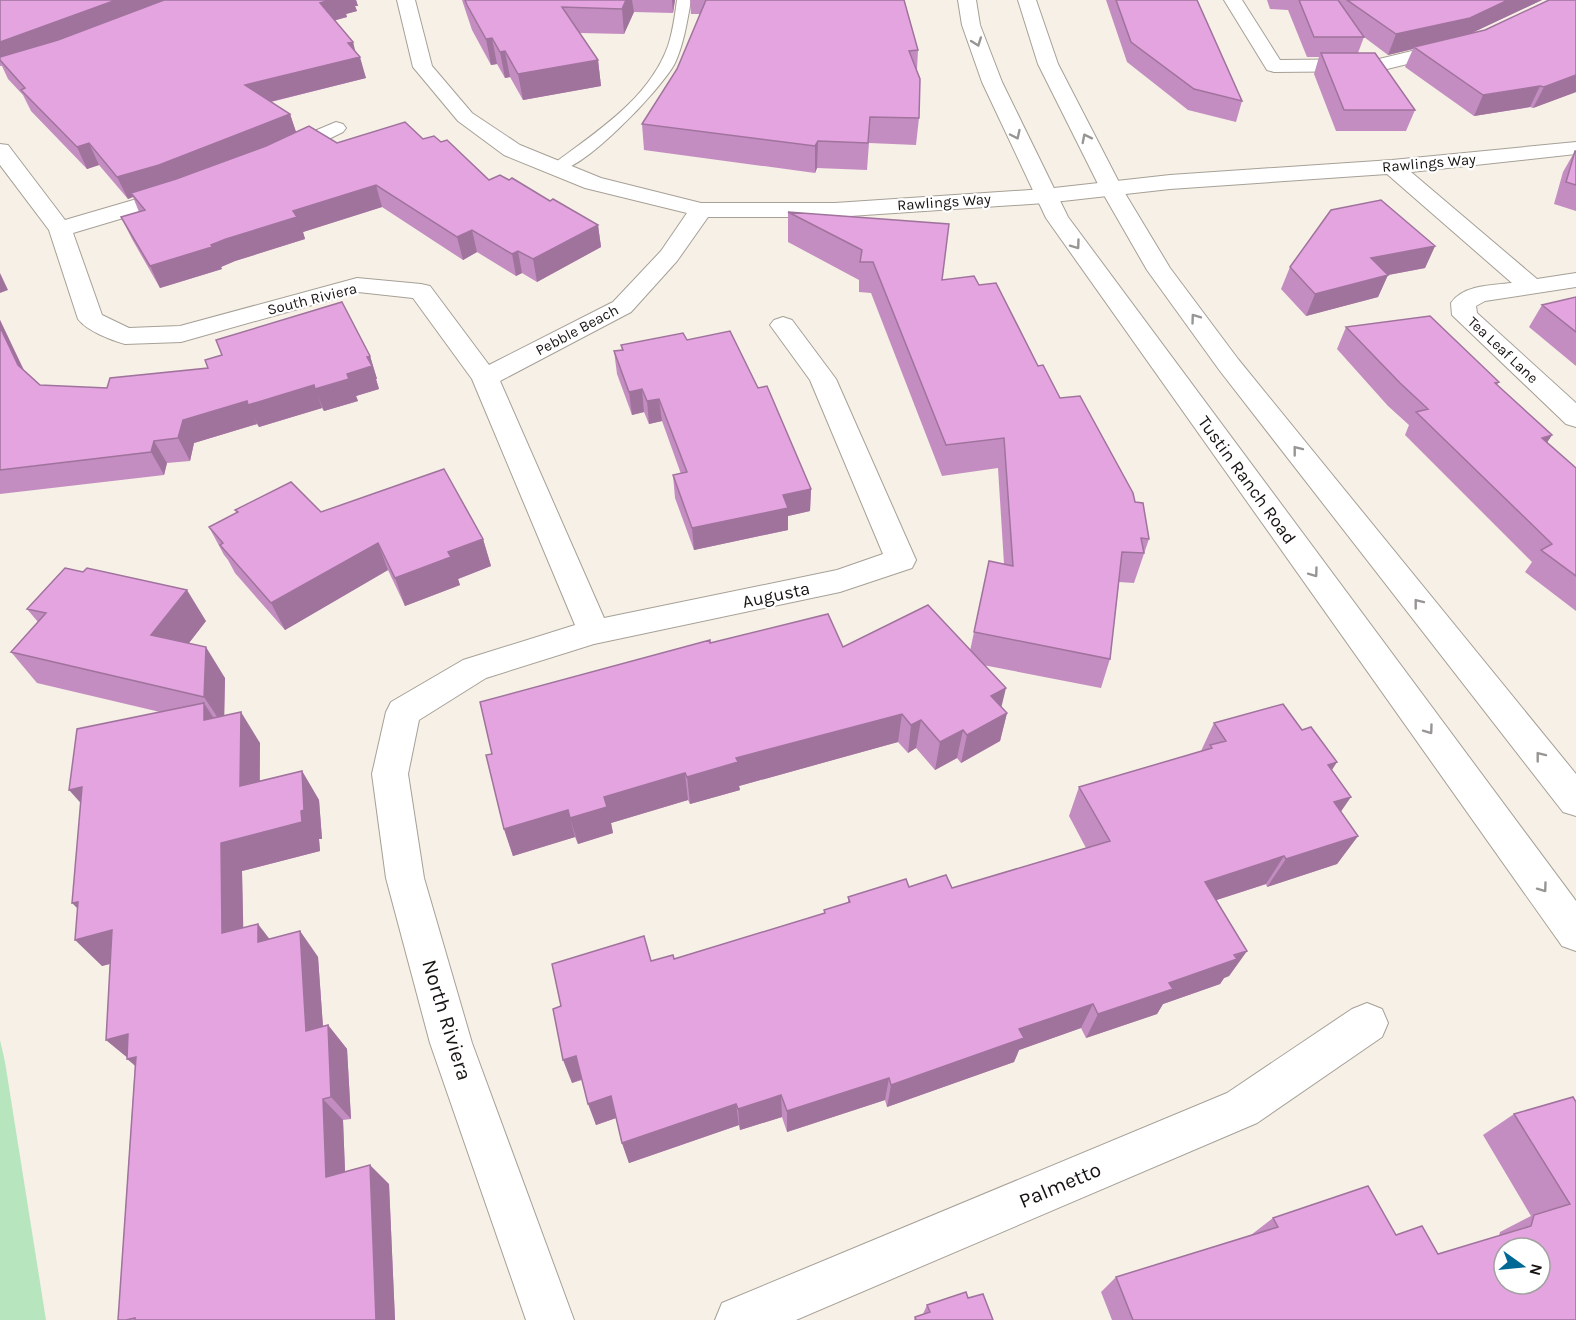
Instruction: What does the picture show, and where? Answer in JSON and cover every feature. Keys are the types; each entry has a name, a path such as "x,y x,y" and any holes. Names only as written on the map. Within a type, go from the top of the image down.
{"street":[{"name":"Rawlings Way","path":"406,0 423,67 465,117 512,150 594,183 701,210 835,210 1045,196 1178,181 1392,167 1576,148"},
{"name":"Tustin Ranch Road","path":"967,0 971,25 992,82 1057,218 1576,933"},
{"path":"1027,0 1048,64 1112,190 1160,270 1229,365 1576,801"},
{"path":"1233,0 1274,66 1379,65 1468,44"},
{"path":"265,160 336,128"},
{"name":"South Riviera","path":"0,150 60,229 92,319 125,336 181,334 357,285 421,291 485,378 594,632"},
{"path":"1392,167 1532,287"},
{"path":"60,229 199,186"},
{"name":"Pebble Beach","path":"485,378 622,307 669,256 701,210"},
{"name":"Tea Leaf Lane","path":"1576,280 1479,296 1463,303 1465,315 1576,418"},
{"name":"Augusta","path":"403,712 475,669 594,632 840,581 901,560 823,379 783,325"},
{"name":"North Riviera","path":"403,712 390,774 405,878 451,1043 550,1320"},
{"name":"Palmetto","path":"739,1320 1242,1108 1367,1023"}],"lane":[{"path":"558,168 619,122 653,84 675,47 684,0"}],"green space":[{"path":"0,1040 5,1062 46,1320 0,1320"}],"building":[{"path":"0,0 116,0 0,42"},
{"path":"164,0 330,0 320,3 353,42 348,43 360,57 245,85 290,114 159,165 117,177 89,143 77,147 21,90 25,88 0,60 0,57 58,40"},
{"path":"465,0 626,0 622,9 562,7 598,60 518,74 505,51 500,52 492,38 486,39"},
{"path":"706,0 904,0 918,50 909,51 920,79 919,118 870,117 868,143 818,141 815,146 642,124 677,69"},
{"path":"1116,0 1197,0 1242,101 1194,89 1131,42"},
{"path":"1299,0 1338,0 1364,37 1314,37"},
{"path":"1347,0 1508,0 1470,18 1396,34"},
{"path":"1549,0 1576,0 1576,75 1544,87 1483,95 1414,47 1485,30"},
{"path":"1321,53 1375,53 1415,110 1344,110"},
{"path":"405,122 423,139 434,136 441,142 447,140 489,180 500,175 509,180 512,178 550,201 553,199 598,225 533,259 518,251 512,254 472,230 457,237 376,185 293,211 297,217 150,266 121,217 145,210 131,193 266,146 309,126 337,143"},
{"path":"1576,151 1576,185 1566,182"},
{"path":"1381,200 1435,246 1371,258 1388,275 1315,294 1290,267 1331,210"},
{"path":"788,212 949,224 942,280 974,276 979,285 996,283 1038,366 1043,365 1060,398 1080,396 1133,493 1135,502 1143,503 1149,539 1141,538 1144,553 1122,552 1110,659 974,632 989,561 1013,566 1004,438 946,445 873,262 860,262 862,250"},
{"path":"1576,297 1576,332 1542,305"},
{"path":"342,302 370,356 367,357 372,366 347,374 349,379 315,389 314,385 248,405 247,401 183,420 178,438 154,441 151,452 0,470 0,327 18,365 40,385 107,388 110,378 208,368 205,360 222,355 216,340"},
{"path":"1430,316 1499,382 1495,383 1552,435 1542,438 1576,468 1576,576 1541,550 1552,544 1416,412 1428,409 1346,327"},
{"path":"730,331 758,388 767,386 811,489 783,495 788,508 692,528 673,475 687,472 659,399 647,401 642,389 629,392 614,351 623,350 621,345 683,333 687,340"},
{"path":"444,469 483,539 448,552 451,557 395,578 378,543 271,603 220,545 223,543 209,527 238,512 235,510 291,482 321,512"},
{"path":"65,568 83,572 87,568 187,590 151,635 206,647 204,697 11,652 46,613 27,609"},
{"path":"928,605 1006,688 991,696 1007,713 967,735 963,730 940,742 921,720 911,725 902,714 736,758 738,762 687,777 685,773 604,797 607,807 570,818 568,810 504,829 486,755 492,754 480,702 710,640 710,643 828,614 843,647"},
{"path":"204,703 204,720 241,712 240,786 302,771 304,810 301,811 302,822 221,843 222,933 258,924 258,942 300,931 306,1031 328,1025 331,1097 323,1099 326,1177 370,1165 376,1320 135,1320 135,1318 118,1320 136,1057 127,1059 128,1034 106,1040 112,930 75,940 78,902 72,903 82,787 69,790 77,729"},
{"path":"1283,704 1302,730 1311,727 1337,762 1328,765 1351,797 1334,802 1358,836 1286,859 1284,856 1205,882 1247,951 1234,955 1237,959 1169,983 1173,989 1098,1014 1093,1004 1019,1029 1024,1038 891,1085 889,1078 787,1111 781,1095 738,1109 736,1104 622,1143 611,1096 588,1104 576,1056 563,1060 553,1009 561,1006 552,964 644,936 651,961 673,955 674,959 825,913 824,910 850,902 848,897 906,879 909,887 946,875 952,888 1110,841 1079,787 1212,748 1210,745 1226,741 1214,723"},
{"path":"1573,1097 1576,1102 1576,1320 1133,1320 1116,1277 1278,1227 1273,1218 1368,1186 1396,1235 1422,1226 1438,1254 1492,1238 1492,1296 1552,1296 1552,1236 1498,1236 1531,1226 1534,1215 1570,1204 1514,1114"},
{"path":"966,1292 968,1298 983,1294 993,1320 916,1320 915,1317 930,1312 927,1305"}]}
